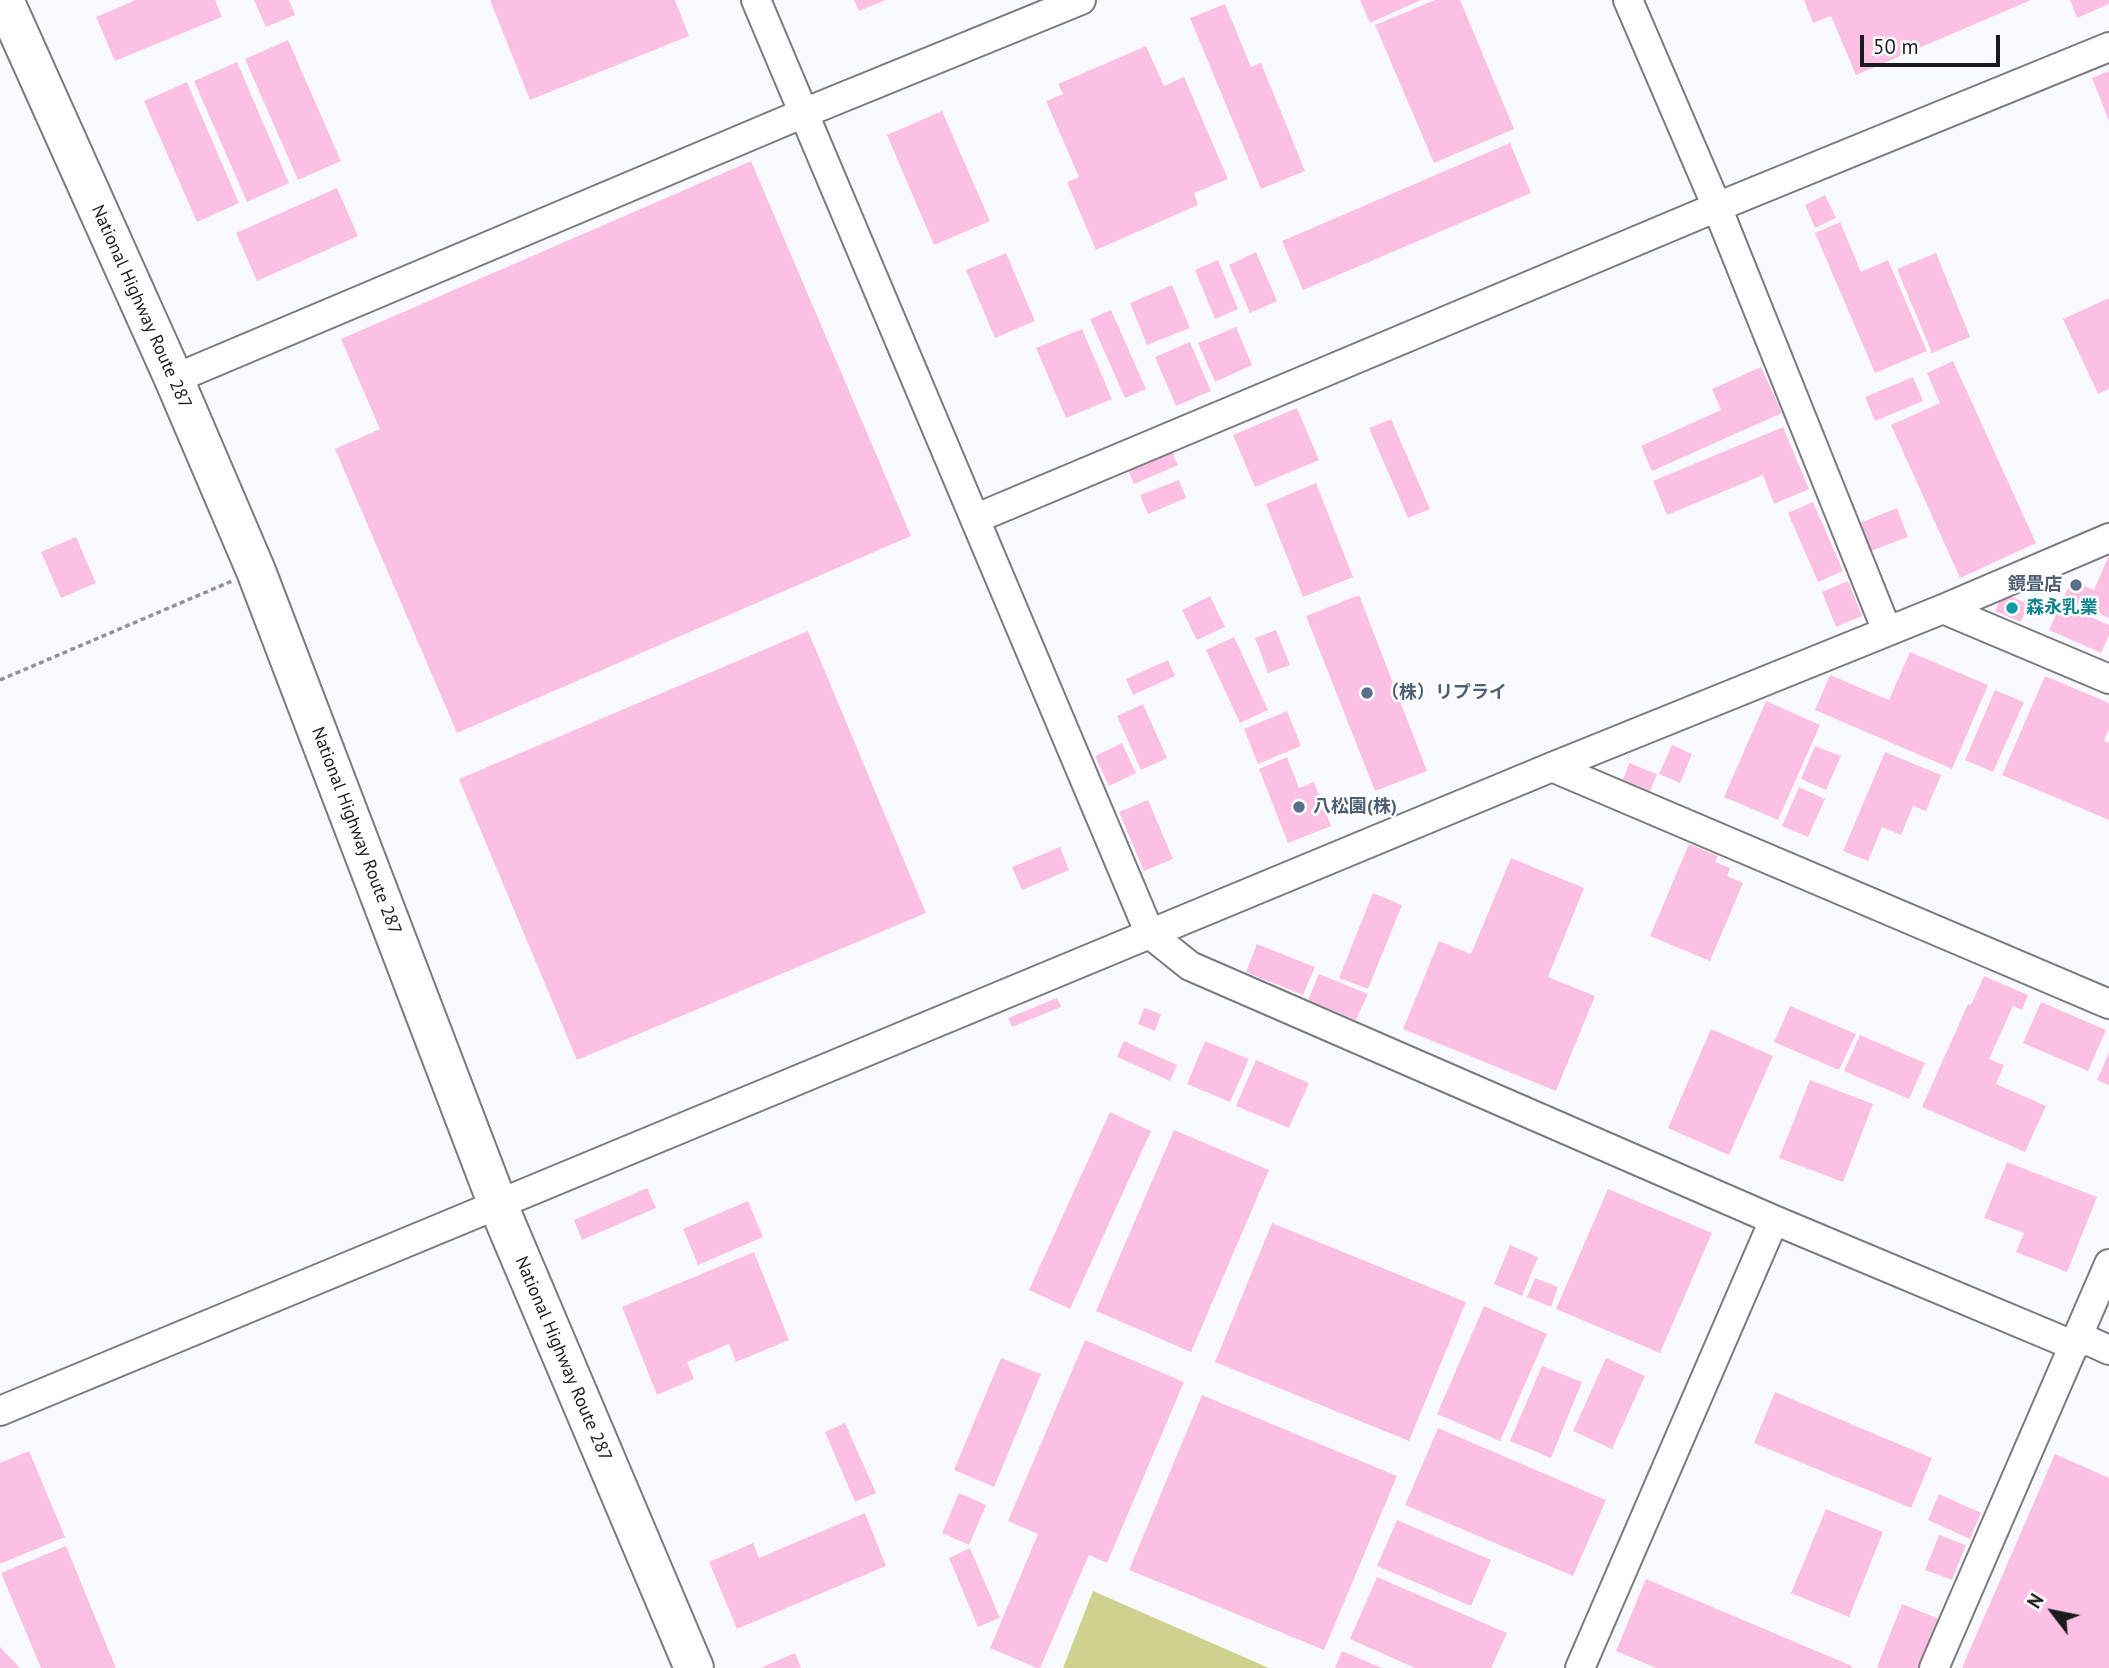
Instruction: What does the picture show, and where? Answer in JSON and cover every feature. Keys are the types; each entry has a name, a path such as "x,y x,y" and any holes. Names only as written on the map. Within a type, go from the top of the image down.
{"highway":[{"name":"National Highway Route 287","path":"4,0 174,379 256,571 498,1205 694,1668"}],"street":[{"path":"756,0 1150,934 1190,966 1774,1220 2077,1341 2109,1350"},
{"path":"174,379 804,113 1081,0"},
{"path":"1628,0 1717,208 1888,631"},
{"path":"976,518 2109,47"},
{"path":"0,1411 2109,538"},
{"path":"1942,609 2109,679"},
{"path":"1552,767 2109,1004"},
{"path":"1580,1668 1774,1220"},
{"path":"1934,1668 2109,1264"}],"path":[{"path":"0,680 256,571"}],"green space":[{"path":"1093,1591 1269,1668 1063,1668"}],"building":[{"path":"136,0 215,0 222,17 115,61 96,17"},
{"path":"254,0 289,0 295,15 266,27"},
{"path":"490,0 675,0 689,36 530,100"},
{"path":"854,0 886,0 859,11"},
{"path":"1360,0 1421,0 1370,23"},
{"path":"1435,0 1460,0 1514,129 1434,163 1375,25"},
{"path":"1804,0 2031,0 1856,75 1831,16 1813,23"},
{"path":"2070,0 2109,0 2109,4 2077,18"},
{"path":"1225,4 1251,67 1261,63 1305,171 1261,189 1190,18"},
{"path":"288,40 341,161 298,180 245,59"},
{"path":"1146,46 1164,86 1184,77 1228,179 1194,193 1198,205 1096,250 1067,182 1079,177 1046,101 1063,94 1058,84"},
{"path":"237,62 289,183 247,202 194,81"},
{"path":"2109,71 2109,121 2092,78"},
{"path":"187,82 239,203 197,222 144,101"},
{"path":"942,111 990,221 934,245 887,135"},
{"path":"1510,143 1531,193 1303,290 1282,241"},
{"path":"751,161 911,536 457,733 335,449 380,429 341,339"},
{"path":"337,188 358,236 257,281 236,233"},
{"path":"1825,195 1836,218 1815,228 1805,205"},
{"path":"1840,222 1861,272 1888,260 1927,351 1875,373 1815,233"},
{"path":"1256,252 1277,301 1250,313 1229,265"},
{"path":"1006,253 1035,321 995,338 966,270"},
{"path":"1936,253 1970,337 1932,353 1897,269"},
{"path":"1218,260 1238,309 1215,319 1195,270"},
{"path":"1172,285 1190,328 1147,345 1130,303"},
{"path":"2109,298 2109,389 2098,394 2063,319"},
{"path":"1111,310 1146,389 1125,398 1090,319"},
{"path":"1236,327 1252,365 1215,382 1198,343"},
{"path":"1082,329 1112,399 1066,418 1036,348"},
{"path":"1190,342 1211,391 1176,406 1155,357"},
{"path":"1953,361 2036,543 1960,578 1891,425 1940,403 1927,373"},
{"path":"1761,367 1782,413 1652,471 1641,446 1721,410 1712,389"},
{"path":"1913,377 1923,401 1875,421 1865,397"},
{"path":"1297,408 1319,460 1255,487 1233,435"},
{"path":"1391,419 1430,509 1408,518 1369,428"},
{"path":"1783,427 1809,489 1774,504 1763,475 1667,515 1653,481"},
{"path":"1171,450 1178,465 1134,484 1127,468"},
{"path":"1179,480 1186,498 1148,514 1140,495"},
{"path":"1316,483 1353,577 1303,597 1266,504"},
{"path":"1813,502 1843,571 1818,582 1788,513"},
{"path":"1897,508 1908,537 1871,551 1860,523"},
{"path":"76,537 96,583 61,598 41,552"},
{"name":"鏡畳店","path":"2109,555 2109,618 2064,598 2071,580 2094,590"},
{"path":"1848,581 1862,616 1836,627 1822,592"},
{"name":"森永乳業","path":"2003,593 2028,604 2021,622 1995,611"},
{"name":"（株）リプライ","path":"1359,595 1427,771 1375,791 1306,616"},
{"path":"1210,596 1225,627 1197,640 1182,610"},
{"path":"2061,604 2109,625 2109,635 2101,653 2049,630"},
{"path":"1276,630 1290,665 1268,673 1255,638"},
{"path":"808,631 926,913 577,1060 459,779"},
{"path":"1234,637 1268,710 1240,723 1206,650"},
{"path":"1910,652 1988,685 1952,769 1815,710 1830,675 1889,700"},
{"path":"1168,660 1175,676 1133,695 1126,679"},
{"path":"2045,676 2109,703 2109,729 2104,741 2109,743 2109,820 2002,775"},
{"path":"1995,690 2024,702 1993,772 1965,760"},
{"path":"1766,701 1820,725 1778,820 1724,797"},
{"path":"1143,704 1167,758 1141,770 1117,716"},
{"path":"1287,711 1301,746 1258,764 1244,729"},
{"path":"1122,743 1136,773 1109,786 1095,756"},
{"path":"1672,745 1692,754 1680,783 1659,774"},
{"path":"1815,746 1841,756 1826,790 1801,779"},
{"path":"1885,752 1941,775 1926,811 1913,806 1901,835 1882,827 1868,861 1843,851"},
{"name":"八松園(株)","path":"1287,757 1299,788 1314,782 1331,826 1288,843 1259,769"},
{"path":"1629,763 1657,774 1650,791 1623,780"},
{"path":"1799,787 1825,799 1808,837 1782,826"},
{"path":"1148,800 1173,859 1144,871 1119,812"},
{"path":"1689,844 1718,856 1715,862 1730,868 1727,876 1743,883 1710,961 1650,936"},
{"path":"1060,847 1069,870 1022,890 1012,867"},
{"path":"1511,858 1584,888 1548,977 1595,996 1556,1091 1403,1029 1439,941 1471,954"},
{"path":"1373,893 1402,905 1368,989 1339,978"},
{"path":"1257,944 1315,967 1303,995 1246,972"},
{"path":"1319,974 1368,994 1356,1020 1308,1000"},
{"path":"1984,976 2028,995 2022,1010 2013,1006 1989,1059 2004,1065 1996,1084 2046,1106 2025,1152 1922,1107 1968,1004 1971,1005"},
{"path":"1057,998 1061,1007 1012,1027 1008,1018"},
{"path":"2041,1002 2106,1030 2088,1071 2023,1043"},
{"path":"1790,1006 1856,1034 1839,1070 1774,1042"},
{"path":"1144,1008 1161,1014 1155,1031 1138,1024"},
{"path":"1711,1029 1773,1056 1729,1155 1668,1128"},
{"path":"1860,1035 1925,1063 1909,1099 1844,1071"},
{"path":"1124,1041 1177,1065 1170,1081 1117,1057"},
{"path":"1205,1041 1249,1059 1230,1102 1187,1084"},
{"path":"2109,1052 2109,1085 2097,1080"},
{"path":"1256,1060 1309,1083 1289,1128 1236,1106"},
{"path":"1810,1080 1873,1104 1843,1182 1779,1158"},
{"path":"1110,1112 1151,1131 1070,1309 1029,1290"},
{"path":"1174,1130 1269,1170 1191,1352 1096,1311"},
{"path":"2007,1162 2097,1197 2067,1272 2016,1252 2024,1233 1984,1218"},
{"path":"647,1188 656,1208 582,1240 574,1220"},
{"path":"1608,1189 1712,1233 1660,1353 1556,1309"},
{"path":"748,1201 763,1237 698,1265 683,1229"},
{"path":"1272,1223 1466,1302 1409,1441 1215,1362"},
{"path":"1510,1245 1538,1257 1522,1296 1494,1284"},
{"path":"754,1252 789,1340 736,1362 729,1344 687,1362 694,1379 657,1395 622,1307"},
{"path":"1535,1278 1558,1287 1551,1307 1527,1297"},
{"path":"1484,1306 1547,1334 1500,1441 1437,1414"},
{"path":"1085,1340 1184,1382 1107,1563 1089,1555 1040,1668 1037,1668 990,1648 1038,1534 1008,1521"},
{"path":"1001,1358 1041,1374 994,1487 954,1470"},
{"path":"1606,1358 1645,1376 1612,1449 1573,1431"},
{"path":"1542,1366 1582,1382 1551,1458 1510,1441"},
{"path":"1775,1392 1932,1458 1911,1508 1754,1443"},
{"path":"1202,1395 1397,1476 1324,1650 1129,1570"},
{"path":"845,1423 876,1493 855,1502 825,1432"},
{"path":"1438,1428 1606,1500 1573,1576 1405,1505"},
{"path":"29,1451 65,1537 0,1564 0,1463"},
{"path":"2055,1454 2109,1478 2109,1668 1962,1668"},
{"path":"959,1493 986,1505 969,1545 942,1533"},
{"path":"1939,1494 1981,1513 1970,1539 1928,1520"},
{"path":"1826,1509 1883,1532 1849,1617 1791,1593"},
{"path":"865,1513 886,1566 737,1629 709,1562 753,1543 759,1558"},
{"path":"1397,1520 1491,1560 1471,1606 1377,1566"},
{"path":"1939,1535 1966,1545 1952,1580 1925,1570"},
{"path":"66,1546 116,1668 41,1668 1,1573"},
{"path":"970,1548 1000,1618 978,1627 949,1558"},
{"path":"1377,1577 1507,1633 1491,1668 1415,1668 1350,1639"},
{"path":"1646,1579 1852,1666 1656,1668 1616,1651"},
{"path":"1902,1604 1942,1620 1923,1668 1879,1668 1877,1667"},
{"path":"0,1647 20,1668 0,1668"},
{"path":"1342,1651 1382,1668 1335,1668"},
{"path":"795,1653 801,1668 760,1668"}],"place":[{"name":"鏡畳店","path":"2076,585"},
{"name":"森永乳業","path":"2012,608"},
{"name":"（株）リプライ","path":"1367,693"},
{"name":"八松園(株)","path":"1299,807"}]}
